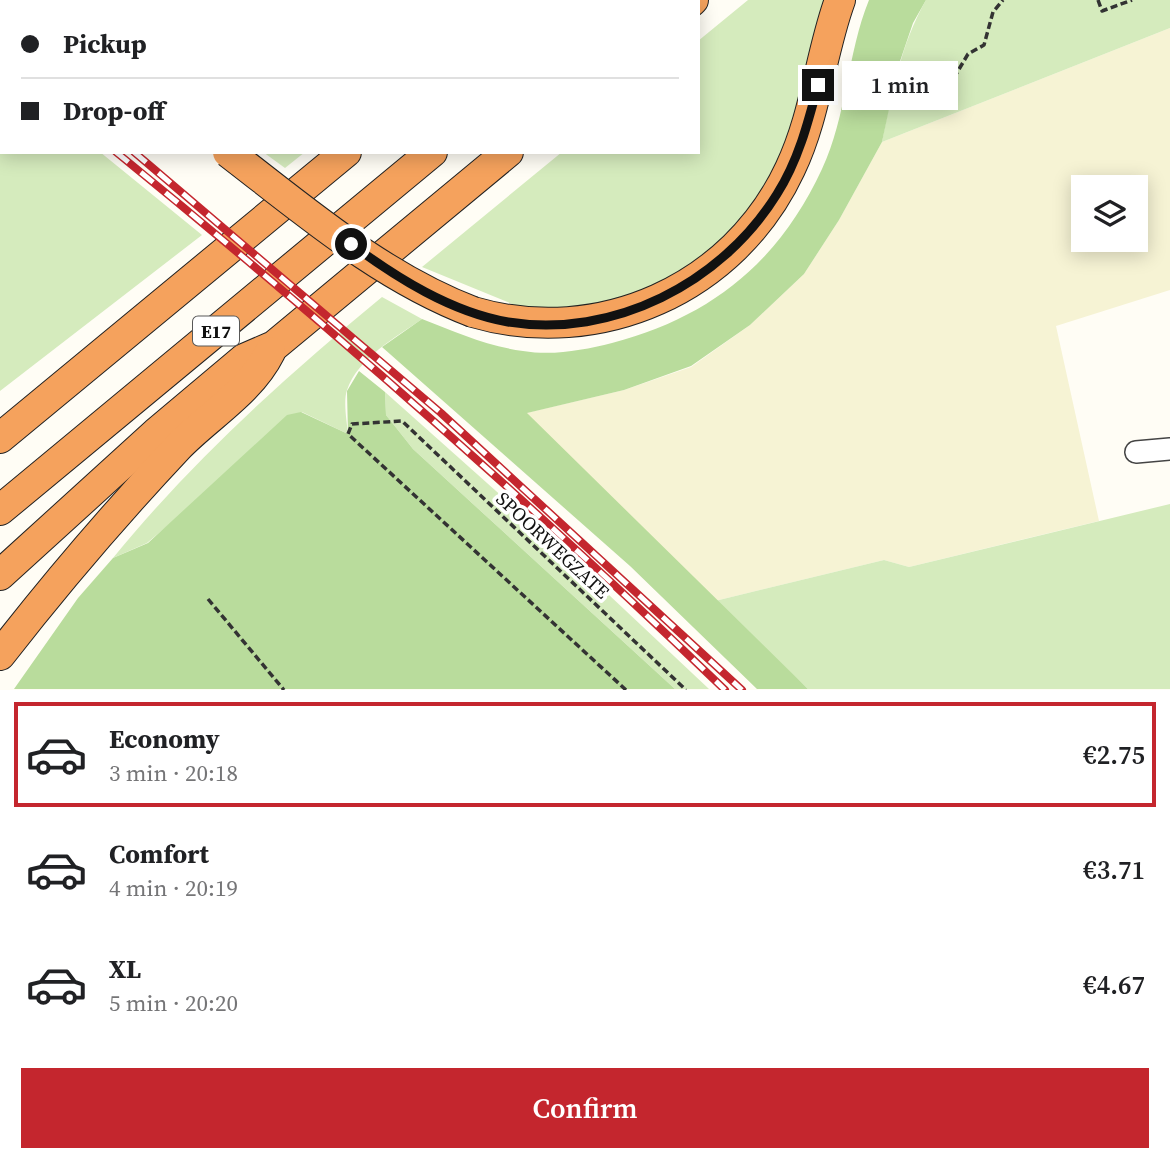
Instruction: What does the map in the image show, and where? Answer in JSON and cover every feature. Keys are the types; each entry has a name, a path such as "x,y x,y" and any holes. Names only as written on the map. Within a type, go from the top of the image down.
{"highway":[{"path":"232,154 373,260 444,301 505,321 530,324 582,321 626,312 662,298 717,263 761,219 790,169 805,132 840,0"},
{"path":"0,438 344,154"},
{"name":"E17","path":"0,510 430,154"},
{"name":"E17","path":"0,575 156,433 244,359 274,346 506,154"},
{"name":"E17","path":"0,655 127,501 183,442 260,372 274,346"},
{"path":"0,413 57,389"}],"lane":[{"path":"1136,452 1170,449"}],"path":[{"path":"945,80 952,81 968,54 984,45 993,12 1003,0"},
{"path":"1098,0 1102,11 1132,0"},
{"name":"SPOORWEGZATE","path":"626,690 348,434 352,424 402,421 685,690"},
{"path":"208,599 284,690"}],"shaded area":[{"path":"1170,28 1170,290 1056,326 1099,521 909,567 884,560 715,601 526,413 624,390 691,367 750,325 804,274 839,220 882,142"}],"green space":[{"path":"748,0 827,0 799,108 772,180 726,240 659,286 588,309 522,308 422,267 560,154 700,154 700,39"},
{"path":"869,0 926,0 913,23 898,67 882,142 839,220 804,274 750,325 691,366 624,390 527,413 808,689 757,689 630,566 382,347 422,319 471,338 510,349 546,353 590,348 648,332 711,301 763,258 805,202 822,169 837,128 856,42"},
{"path":"926,0 1170,0 1170,28 882,142 904,51"},
{"path":"0,154 102,154 202,235 0,391"},
{"path":"266,154 302,154 285,168"},
{"path":"382,297 422,319 379,349 352,378 345,400 348,434 302,412 147,543 113,558 208,453 310,358"},
{"path":"359,371 385,392 386,415 413,449 675,689 14,689 78,598 113,558 148,543 287,415 301,412 348,434 347,391"},
{"path":"385,392 541,531 709,689 675,689 413,449 386,415"},
{"path":"1170,504 1170,689 808,689 715,601 884,560 909,567"}],"railway":[{"path":"118,154 272,282 502,482 725,690"},
{"path":"136,154 441,413 742,690"}],"route":[{"path":"351,244 402,278 444,301 505,321 558,324 626,312 662,298 692,281 717,263 761,219 790,169 805,132 818,85"}]}
